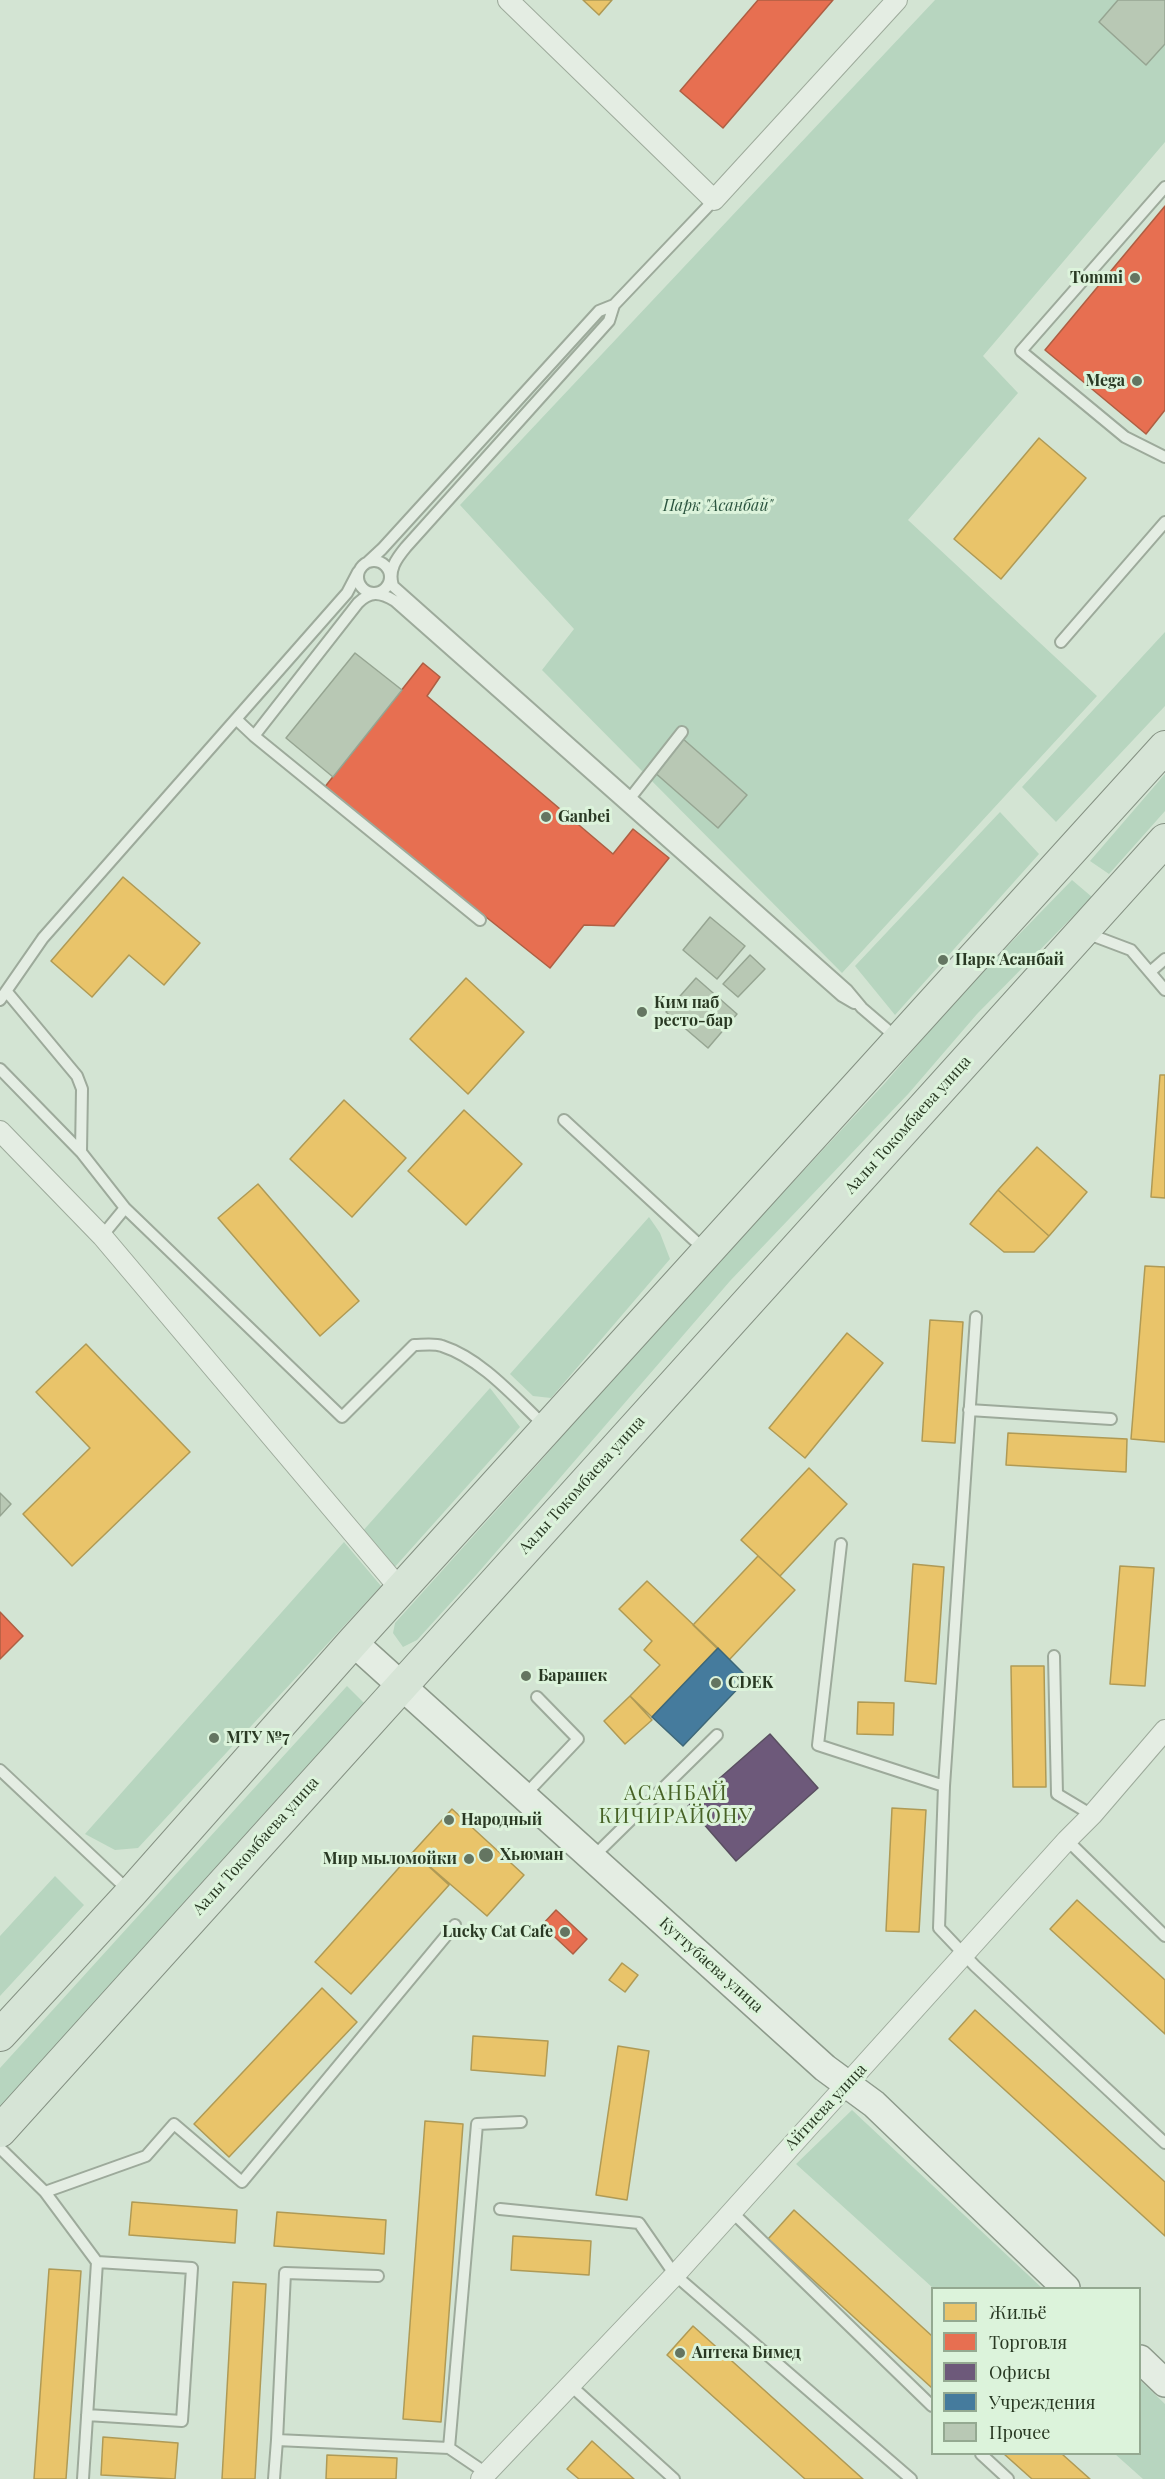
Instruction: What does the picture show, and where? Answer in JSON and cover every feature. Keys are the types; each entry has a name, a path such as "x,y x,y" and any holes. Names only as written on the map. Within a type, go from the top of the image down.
{"main road":[{"path":"0,2035 131,1893 353,1642 1165,747"},
{"name":"Аалы Токомбаева улица","path":"0,2131 1165,840"},
{"name":"Куттубаева улица","path":"353,1642 825,2068 874,2104 1064,2287"},
{"path":"1141,2360 1165,2383"}],"street":[{"path":"508,0 714,200 897,0"},
{"path":"0,1131 102,1236 401,1590"},
{"name":"Айтиева улица","path":"484,2476 675,2275 1067,1840 1162,1739"}],"lane":[{"path":"1165,188 1021,351 1125,437 1165,457"},
{"path":"81,1152 82,1089 77,1076 4,996 43,938 347,593 358,572 382,549 598,311 614,305 714,200"},
{"path":"254,736 358,603 366,596 383,591 389,582 397,558 406,546 609,321 614,305"},
{"path":"1061,642 1165,522"},
{"path":"368,562 383,564 393,586 401,594 846,990 862,1008"},
{"path":"358,572 361,587 373,593 386,595 394,601 833,988 862,1008 899,1040"},
{"path":"236,719 480,920"},
{"path":"631,797 682,732"},
{"path":"1083,931 1131,950 1165,990"},
{"path":"1150,972 1165,959"},
{"path":"0,1069 81,1152 126,1208 342,1417 414,1345 440,1345 460,1354 493,1378 547,1428"},
{"path":"564,1120 707,1252"},
{"path":"102,1236 126,1208"},
{"path":"976,1317 944,1786 939,1928 964,1955 1165,2143"},
{"path":"969,1410 1111,1419"},
{"path":"842,1544 819,1745 944,1786"},
{"path":"1054,1656 1057,1794 1092,1815"},
{"path":"524,1796 578,1739 537,1697"},
{"path":"593,1858 717,1735"},
{"path":"0,1770 131,1893"},
{"path":"1067,1840 1165,1936"},
{"path":"45,2192 146,2156 174,2124 243,2182 455,1925"},
{"path":"449,2448 477,2124 521,2122"},
{"path":"0,2148 45,2192 97,2262 83,2479"},
{"path":"500,2209 639,2223 675,2275 911,2479"},
{"path":"731,2211 931,2404"},
{"path":"87,2415 182,2421 192,2268 97,2262"},
{"path":"274,2479 285,2273 378,2276"},
{"path":"569,2384 674,2479"},
{"path":"277,2440 449,2448 484,2476"},
{"path":"982,2455 1008,2479"}],"green space":[{"name":"Парк \"Асанбай\"","path":"935,0 1155,0 1165,9 1165,142 983,356 1018,393 908,520 1097,696 842,973 542,670 574,629 460,505"},
{"path":"1165,632 1165,706 1056,822 1022,787"},
{"path":"1165,774 1165,811 1109,874 1090,861"},
{"path":"1000,812 1039,854 895,1015 855,966"},
{"path":"1072,880 1092,897 977,1014 909,1093 730,1281 477,1574 417,1640 403,1647 393,1633 395,1623 626,1362 885,1083 962,993"},
{"path":"649,1217 660,1233 670,1259 551,1398 533,1396 510,1374"},
{"path":"490,1388 520,1427 393,1569 361,1533"},
{"path":"344,1542 381,1586 138,1848 115,1850 85,1834"},
{"path":"347,1686 367,1706 0,2109 0,2068"},
{"path":"55,1876 84,1905 0,1996 0,1936"},
{"path":"852,2110 1041,2287 932,2287 796,2164"},
{"path":"1141,2381 1165,2404 1165,2479 1143,2479 1116,2455 1141,2455"}],"building: Жильё":[{"path":"583,0 612,0 599,15"},
{"path":"1039,438 1086,478 1001,579 954,539"},
{"path":"123,877 200,943 164,985 129,955 92,997 51,961"},
{"path":"466,978 524,1032 468,1094 410,1039"},
{"path":"1160,1075 1165,1075 1165,1198 1151,1197"},
{"path":"344,1100 406,1158 352,1217 290,1159"},
{"path":"464,1110 522,1164 466,1225 408,1171"},
{"path":"1037,1147 1087,1192 1049,1236 998,1190"},
{"path":"258,1184 359,1301 320,1336 218,1218"},
{"path":"998,1190 1049,1236 1034,1252 1004,1252 970,1224"},
{"path":"1145,1266 1165,1267 1165,1442 1131,1439"},
{"path":"930,1320 963,1322 955,1443 922,1441"},
{"path":"847,1333 883,1363 805,1458 769,1428"},
{"path":"86,1344 190,1452 72,1566 23,1514 90,1448 36,1392"},
{"path":"1008,1433 1127,1439 1126,1472 1006,1465"},
{"path":"809,1468 847,1504 780,1576 741,1540"},
{"path":"758,1556 795,1590 729,1660 693,1625"},
{"path":"913,1564 944,1567 936,1684 905,1681"},
{"path":"1120,1566 1154,1568 1145,1686 1110,1684"},
{"path":"647,1581 718,1648 652,1717 630,1696 660,1665 644,1650 652,1641 619,1609"},
{"path":"1011,1666 1044,1666 1046,1787 1013,1787"},
{"path":"630,1696 652,1720 625,1744 604,1721"},
{"path":"858,1702 894,1703 893,1735 857,1734"},
{"path":"892,1808 926,1810 919,1932 886,1931"},
{"path":"452,1809 524,1875 487,1916 413,1852"},
{"path":"413,1852 449,1885 351,1994 315,1962"},
{"path":"1077,1900 1165,1980 1165,2034 1050,1929"},
{"path":"622,1963 638,1975 625,1992 609,1980"},
{"path":"322,1988 357,2022 229,2157 194,2124"},
{"path":"975,2010 1165,2182 1165,2236 949,2039"},
{"path":"473,2036 548,2041 545,2076 471,2070"},
{"path":"618,2046 649,2051 627,2200 596,2195"},
{"path":"425,2121 463,2124 441,2422 403,2419"},
{"path":"132,2202 237,2210 235,2243 129,2235"},
{"path":"794,2210 931,2335 931,2387 768,2239"},
{"path":"277,2212 386,2220 384,2254 274,2246"},
{"path":"513,2236 591,2241 589,2275 511,2270"},
{"path":"49,2269 81,2271 66,2479 34,2479"},
{"path":"233,2282 266,2284 255,2479 222,2479"},
{"path":"693,2326 863,2479 805,2479 667,2355"},
{"path":"103,2437 178,2443 175,2479 101,2475"},
{"path":"592,2441 634,2479 579,2479 567,2469"},
{"path":"327,2455 397,2458 396,2479 326,2479"},
{"path":"1005,2455 1063,2455 1090,2479 1032,2479"}],"building: Торговля":[{"path":"758,0 833,0 723,128 680,91"},
{"name":"Tommi","path":"1165,206 1165,410 1146,434 1045,350"},
{"path":"423,663 440,677 427,696 613,854 633,829 669,858 614,926 584,925 550,968 324,788"},
{"path":"0,1612 23,1636 0,1659"},
{"name":"Lucky Cat Cafe","path":"556,1910 587,1939 573,1954 542,1925"}],"building: Офисы":[{"path":"770,1734 818,1788 736,1861 688,1806"}],"building: Учреждения":[{"path":"718,1648 748,1678 683,1746 652,1717"}],"building: Прочее":[{"path":"1118,0 1165,0 1165,44 1146,65 1099,22"},
{"path":"355,653 402,690 333,777 286,738"},
{"path":"682,738 747,795 718,828 653,771"},
{"path":"710,917 745,946 717,979 683,950"},
{"path":"750,955 765,969 738,997 723,984"},
{"path":"696,978 737,1014 708,1048 666,1012"},
{"path":"0,1493 11,1504 0,1516"}],"place":[{"name":"Tommi","path":"1135,278"},
{"name":"Mega","path":"1137,381"},
{"name":"Ganbei","path":"546,817"},
{"name":"Парк Асанбай","path":"943,960"},
{"name":"Ким паб ресто-бар","path":"642,1012"},
{"name":"Барашек","path":"526,1676"},
{"name":"CDEK","path":"716,1683"},
{"name":"МТУ №7","path":"214,1738"},
{"name":"Народный","path":"449,1820"},
{"name":"Хьюман","path":"486,1855"},
{"name":"Мир мыломойки","path":"469,1859"},
{"name":"Lucky Cat Cafe","path":"565,1932"},
{"name":"Аптека Бимед","path":"680,2353"}],"district":[{"name":"АСАНБАЙ КИЧИРАЙОНУ","path":"676,1806"}]}
